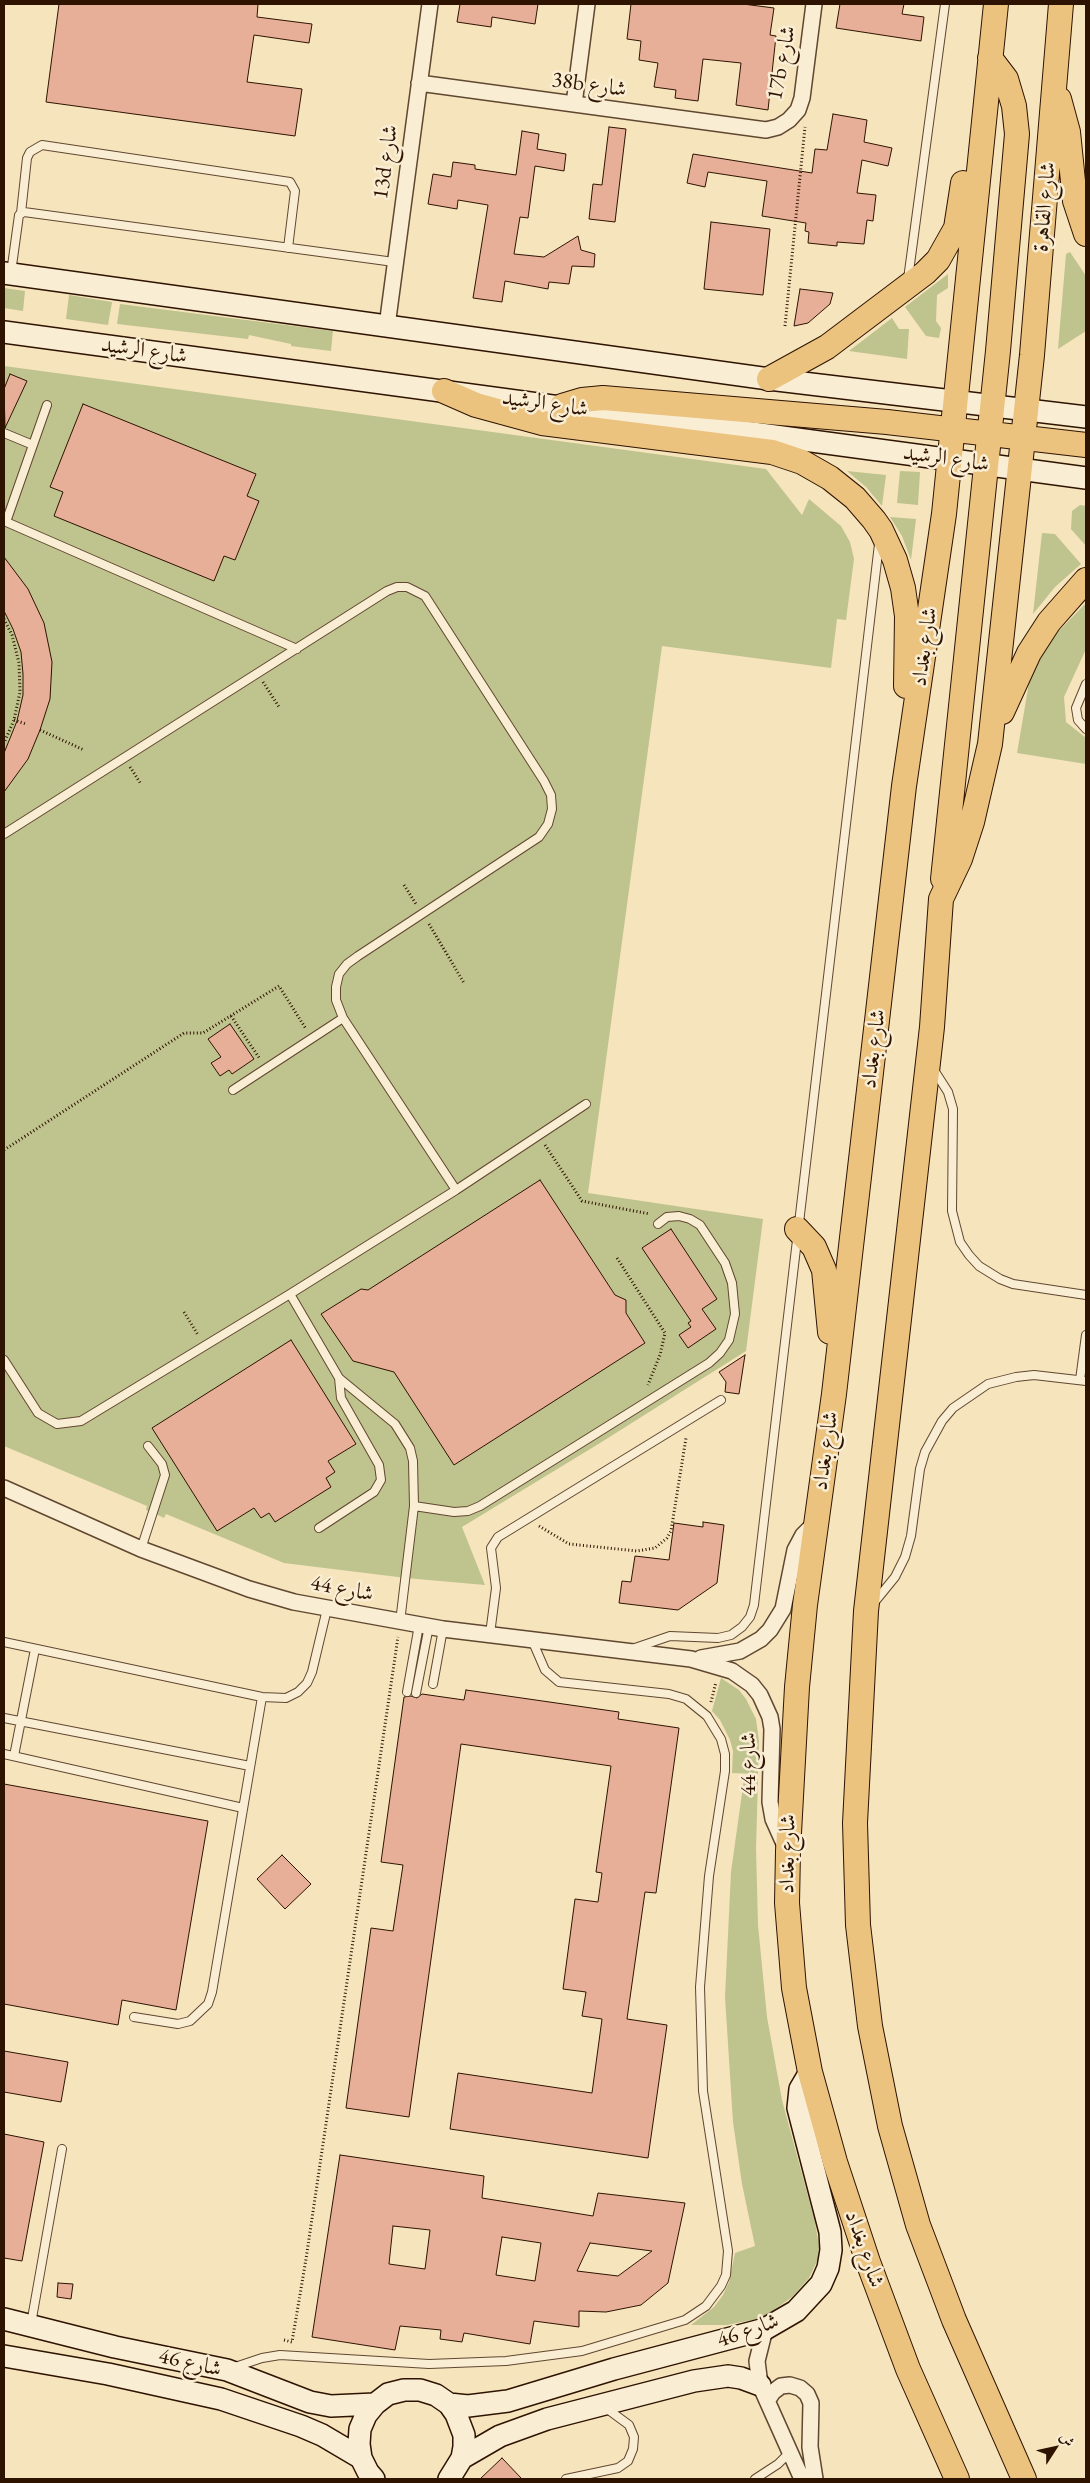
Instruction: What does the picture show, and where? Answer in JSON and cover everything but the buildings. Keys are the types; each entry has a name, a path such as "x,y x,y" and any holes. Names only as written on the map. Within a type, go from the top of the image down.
{"main road":[{"path":"956,401 996,4"},
{"name":"شارع القاهرة","path":"1026,409 1061,4"},
{"path":"769,379 827,347 907,288 938,260 956,228 972,98 976,82 990,58"},
{"path":"990,58 1006,79 1014,106 1017,134 941,899 928,1061 866,1611 855,1823 858,1925 870,2026 890,2126 918,2224 954,2320 1024,2479"},
{"path":"1055,88 1068,132 1074,201 1086,234"},
{"path":"7,273 769,379 1086,417"},
{"name":"شارع الرشيد","path":"4,332 1086,478"},
{"path":"444,391 476,404 542,423 772,452 802,462 830,478 855,498 881,530 901,579 907,616 904,786"},
{"path":"562,406 582,400 603,398 952,429 1086,445"},
{"name":"شارع بغداد","path":"956,401 944,514 904,786 834,1394 816,1524 797,1687 787,1903 794,1988 810,2072 835,2162 868,2262 908,2369 957,2479"},
{"path":"941,899 960,859 972,822 990,744 1026,409"},
{"path":"990,744 1012,686 1028,653 1049,622 1086,580"},
{"path":"797,1229 814,1247 824,1270 834,1394"},
{"name":"شارع 46","path":"449,2404 468,2406 508,2401 614,2369 765,2329 782,2322 810,2298 821,2284 828,2268 831,2250 830,2232 798,2108 800,2089 810,2072"},
{"name":"شارع 46","path":"4,2319 30,2324 114,2347 227,2370 317,2403 332,2406 375,2404"},
{"name":"شارع 46","path":"4,2356 108,2374 221,2399 301,2426 322,2435 361,2458"},
{"name":"شارع 46","path":"455,2472 500,2436 520,2428 710,2378 741,2378 763,2393"},
{"path":"374,2479 361,2458 359,2444 360,2429 366,2415 375,2404 388,2394 404,2390 420,2390 436,2395 449,2404 461,2424 464,2447 455,2472"}],"street":[{"name":"13d شارع","path":"387,326 394,262 430,4"},
{"path":"574,104 588,4"},
{"name":"17b شارع","path":"753,129 766,130 784,124 798,110 802,98 814,4"},
{"name":"38b شارع","path":"419,83 753,129"},
{"name":"شارع 44","path":"4,1488 141,1549 249,1589 327,1609 431,1627 690,1659 719,1666 743,1677 760,1695 766,1705 772,1729 770,1802 776,1827 788,1851"},
{"name":"شارع 44","path":"690,1659 740,1651 761,1639 770,1630 783,1609 795,1550 803,1535 816,1524"},
{"path":"765,2329 757,2361 763,2393 802,2479"},
{"path":"763,2393 773,2392 781,2386 790,2385 800,2388 807,2394 811,2403 810,2447 815,2479"}],"lane":[{"path":"907,288 945,4"},
{"path":"7,273 21,213 28,158 30,152 42,145 290,182 295,190 288,248"},
{"path":"21,213 394,262"},
{"path":"47,405 5,522 298,649"},
{"path":"4,433 33,445"},
{"path":"629,1650 670,1636 718,1638 731,1635 742,1627 750,1617 754,1604 881,530"},
{"path":"4,834 387,591 397,587 407,587 417,590 425,596 544,781 551,795 552,809 548,824 540,838 358,956 343,969 336,987 336,1000 343,1018 456,1190"},
{"path":"1086,688 1076,708 1078,720 1086,730"},
{"path":"233,1090 343,1018"},
{"path":"928,1061 940,1075 953,1109 952,1211 954,1227 969,1255 979,1266 1000,1279 1013,1284 1086,1295"},
{"path":"4,1360 38,1414 57,1424 69,1424 91,1415 456,1190 586,1104"},
{"path":"414,1506 454,1512 468,1511 480,1506 709,1363 720,1354 729,1340 735,1314 729,1271 707,1234 690,1219 679,1216 667,1217 658,1224"},
{"path":"290,1294 339,1378 395,1424 403,1435 414,1461 414,1506 400,1622"},
{"path":"866,1611 882,1595 895,1577 905,1557 911,1536 920,1469 925,1452 942,1421 953,1408 988,1384 1034,1375 1083,1381 1086,1335"},
{"path":"319,1528 374,1492 381,1480 379,1465 341,1398 339,1378"},
{"path":"490,1634 496,1588 492,1548 498,1537 720,1400"},
{"path":"141,1549 166,1475 162,1464 148,1446"},
{"path":"4,1642 262,1697 286,1698 298,1692 307,1683 312,1672 327,1609"},
{"path":"431,1627 433,1684"},
{"path":"411,1692 431,1627"},
{"path":"227,2370 244,2363 280,2355 391,2364 439,2364 506,2361 582,2351 685,2320 701,2310 715,2296 726,2274 728,2251 703,2092 700,1987 709,1876 725,1771 725,1754 721,1739 707,1716 686,1699 669,1694 559,1682 545,1670 532,1640"},
{"path":"14,1756 35,1648"},
{"path":"134,2017 178,2024 190,2021 201,2014 208,2004 212,1992 262,1697"},
{"path":"4,1718 250,1766"},
{"path":"4,1754 243,1808"},
{"path":"30,2324 62,2149"},
{"path":"566,2479 618,2468 628,2461 633,2449 634,2437 629,2425 603,2406"},
{"path":"755,2479 778,2464 790,2452"}],"path":[{"path":"785,326 804,153 805,122 802,98"},
{"path":"4,619 12,635 19,663 20,692 14,720 4,743"},
{"path":"258,674 279,707"},
{"path":"14,720 26,724"},
{"path":"40,730 84,750"},
{"path":"124,758 141,784"},
{"path":"404,885 464,983"},
{"path":"4,1150 184,1033 203,1033 279,986 312,1038"},
{"path":"231,1016 266,1068"},
{"path":"539,1135 582,1201 667,1217"},
{"path":"617,1258 665,1333 660,1355 640,1406"},
{"path":"184,1312 205,1346"},
{"path":"528,1518 569,1544 636,1552 646,1551 662,1544 671,1531 688,1420"},
{"path":"284,2340 292,2342 306,2259 400,1622"},
{"path":"707,1716 719,1666"}],"green space":[{"path":"1070,252 1086,276 1086,331 1058,349 1066,254"},
{"path":"948,274 948,288 937,295 936,321 941,328 939,338 926,336 905,307"},
{"path":"4,288 25,291 23,311 4,308"},
{"path":"69,295 112,302 108,325 66,319"},
{"path":"120,304 333,331 331,351 291,346 291,344 249,335 248,339 117,324"},
{"path":"892,318 899,329 909,329 907,359 849,351"},
{"path":"4,366 766,469 802,515 809,499 841,526 850,542 854,559 846,620 837,619 831,668 662,646 588,1193 763,1219 746,1351 462,1527 485,1585 406,1578 284,1563 166,1514 164,1518 146,1510 147,1506 4,1446"},
{"path":"847,471 886,475 882,506 866,487"},
{"path":"900,471 920,472 918,505 897,503"},
{"path":"1080,505 1086,506 1086,546 1071,529 1072,511"},
{"path":"890,517 916,519 911,560 902,536"},
{"path":"1042,533 1055,534 1081,564 1055,587 1033,614"},
{"path":"1086,603 1086,649 1064,697 1066,722 1086,738 1086,764 1017,753 1029,683 1048,642"},
{"path":"721,1678 739,1690 756,1719 759,1741 758,1774 732,1773 733,1751 730,1740 720,1720 712,1711"},
{"path":"744,1779 758,1779 756,1848 758,1925 767,2017 782,2100 815,2222 819,2246 818,2259 809,2278 792,2297 770,2313 757,2319 727,2325 691,2325 714,2307 723,2295 729,2282 735,2253 755,2246 742,2184 733,2122 725,1997 731,1872"}]}
